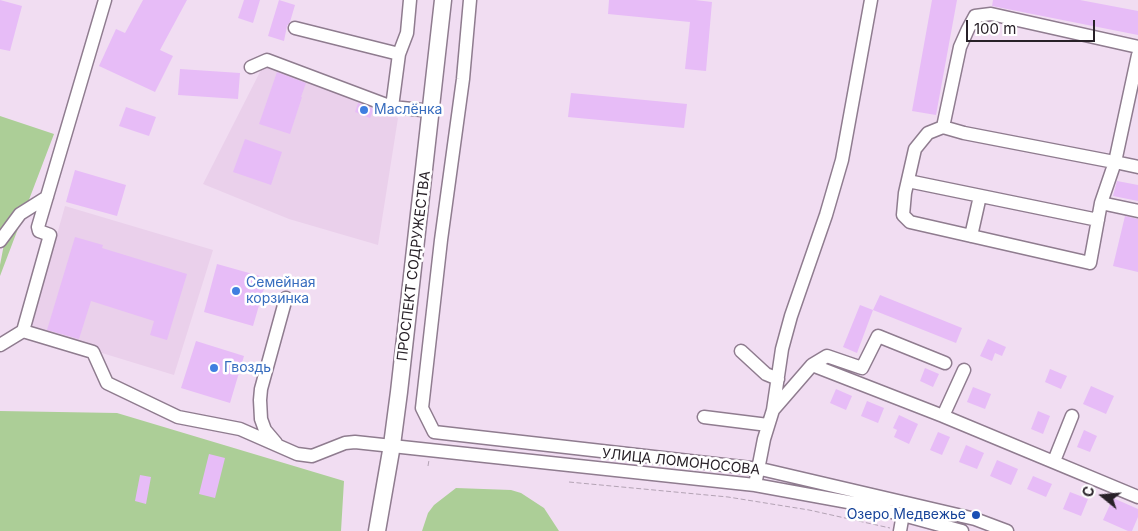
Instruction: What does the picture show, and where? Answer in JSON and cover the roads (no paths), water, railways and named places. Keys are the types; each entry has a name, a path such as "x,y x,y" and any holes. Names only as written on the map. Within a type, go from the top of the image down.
{"main road":[{"name":"ПРОСПЕКТ СОДРУЖЕСТВА","path":"377,531 392,444 432,110 443,0"}],"street":[{"path":"0,345 23,331 50,235 39,231 38,227 106,0"},
{"path":"392,107 399,54 407,33 410,0"},
{"path":"470,0 463,79 440,240 422,408 434,432 751,468"},
{"path":"755,485 773,410 782,349 791,316 829,206 842,160 871,0"},
{"path":"943,127 960,47 975,16 991,14 1138,47"},
{"path":"294,28 399,54"},
{"path":"1138,55 1115,162 1101,203 1090,263 910,222 903,215 915,149 928,134 943,127 964,133 1115,162 1138,167"},
{"path":"251,68 267,60 392,107 432,110"},
{"path":"908,181 1098,220"},
{"path":"971,236 980,196"},
{"path":"0,241 20,214 46,197"},
{"path":"1101,203 1138,211"},
{"path":"284,450 265,430 261,419 260,400 261,389 286,298"},
{"name":"УЛИЦА ЛОМОНОСОВА","path":"23,331 93,352 107,383 178,417 240,429 284,450 297,454 312,456 350,442 392,444 434,451 755,485 825,497 903,514 962,531"},
{"path":"773,410 812,365 827,356 862,368 878,336 945,363"},
{"path":"741,351 766,374 778,378"},
{"path":"812,365 943,416 1138,497"},
{"path":"943,416 964,370"},
{"path":"1054,461 1072,416"},
{"path":"704,417 768,425"},
{"path":"765,470 975,519 1007,531"},
{"path":"900,531 903,514"}],"place":[{"name":"Маслёнка","path":"364,110"},
{"name":"Семейная корзинка","path":"236,291"},
{"name":"Гвоздь","path":"214,368"},
{"name":"Озеро Медвежье","path":"976,515"}]}
